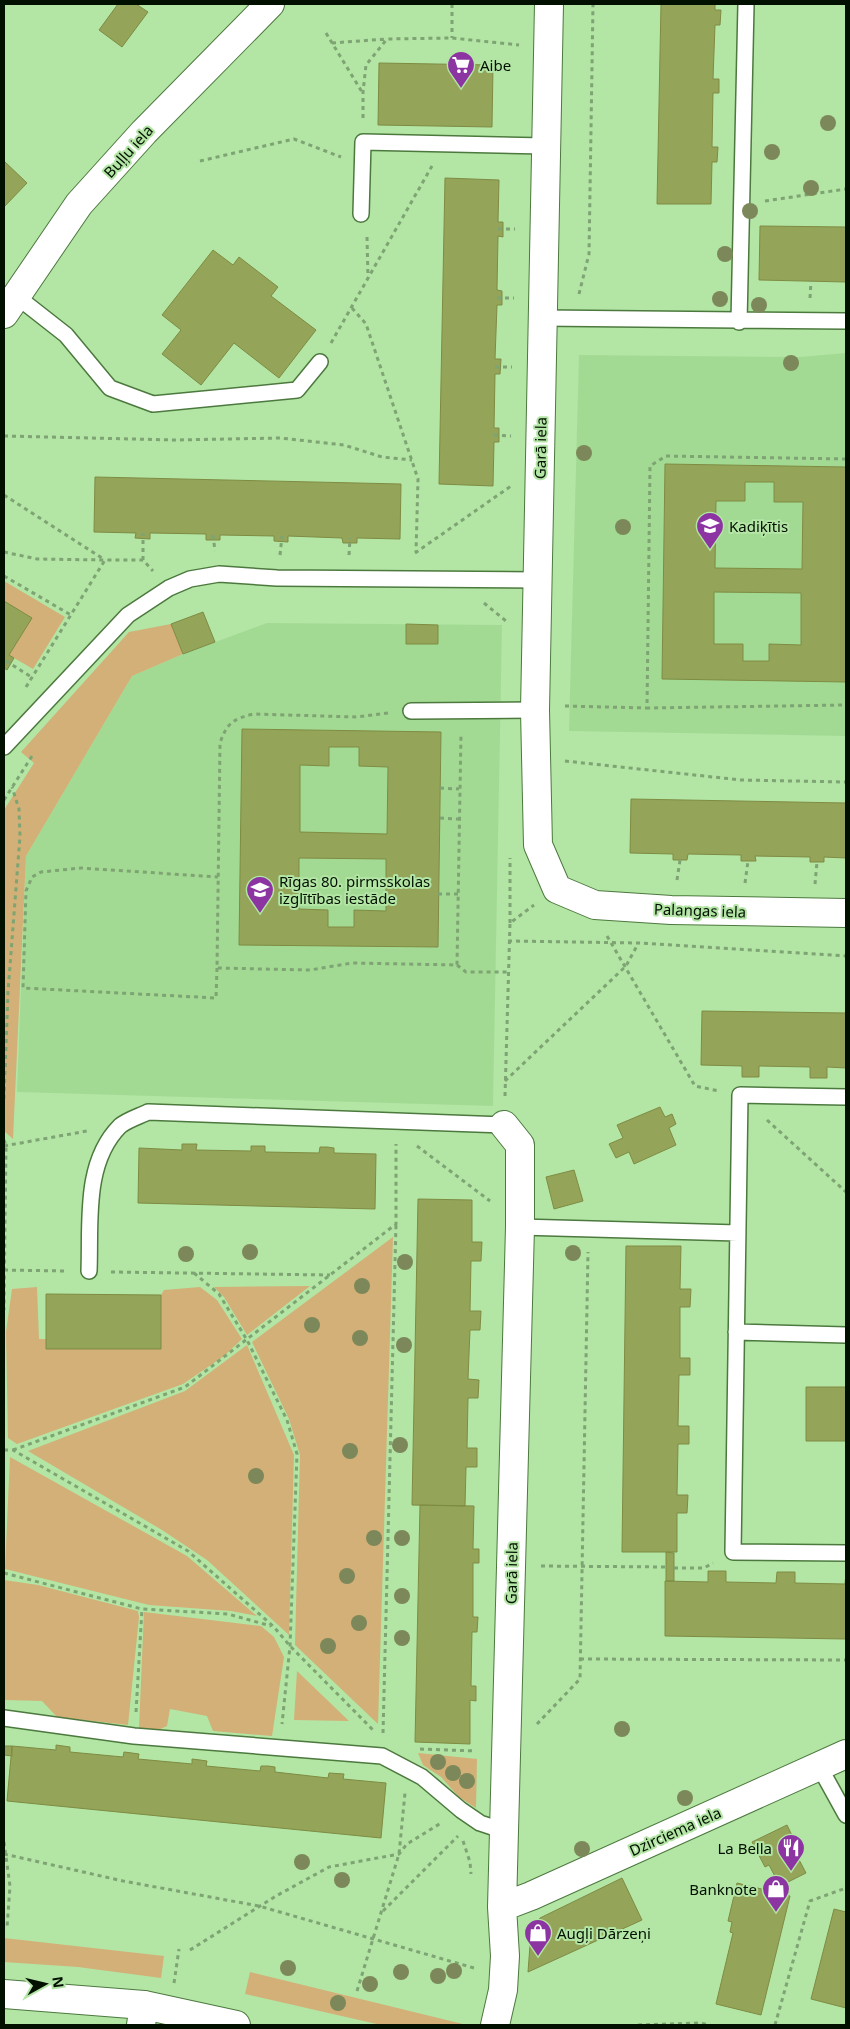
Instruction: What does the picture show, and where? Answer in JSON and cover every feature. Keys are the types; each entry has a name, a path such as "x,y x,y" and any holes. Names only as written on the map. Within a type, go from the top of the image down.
{"street":[{"name":"Buļļu iela","path":"10,305 79,204 144,132 270,4"},
{"name":"Garā iela","path":"549,4 536,707 538,845 557,889"},
{"name":"Palangas iela","path":"557,889 595,905 671,910 846,912"},
{"name":"Garā iela","path":"495,2025 503,1990 505,1956 502,1907 520,1227 520,1145 504,1125"},
{"name":"Dzirciema iela","path":"502,1907 846,1754"},
{"path":"4,1994 142,2015 236,2025"}],"lane":[{"path":"739,322 746,4"},
{"path":"362,214 363,142 546,146"},
{"path":"10,305 66,335 110,388 153,404 297,390 320,362"},
{"path":"542,318 739,322 846,321"},
{"path":"4,747 128,615 169,588 190,579 219,574 277,578 538,580"},
{"path":"411,711 536,707"},
{"path":"846,1097 740,1094 734,1552 846,1553"},
{"path":"89,1271 92,1184 102,1154 121,1126 148,1112 396,1126 504,1125"},
{"path":"520,1227 738,1233"},
{"path":"736,1332 846,1335"},
{"path":"4,1718 134,1736 382,1756 407,1768 480,1823 504,1831"},
{"path":"819,1766 846,1815"}],"path":[{"path":"573,319 589,254 593,4"},
{"path":"452,38 454,5"},
{"path":"326,33 362,92 366,65 387,39"},
{"path":"332,43 387,39 452,38 548,47"},
{"path":"200,161 294,138 362,165"},
{"path":"320,362 444,144"},
{"path":"742,204 846,189"},
{"path":"362,214 367,221 368,279"},
{"path":"352,308 366,324 418,479 416,552"},
{"path":"4,436 175,440 280,438 344,445 382,457 412,460"},
{"path":"647,708 650,466 666,456 846,459"},
{"path":"378,579 540,466"},
{"path":"4,495 105,560"},
{"path":"143,533 143,560 169,588"},
{"path":"4,552 37,559 143,560"},
{"path":"23,692 105,560"},
{"path":"4,576 71,615"},
{"path":"6,661 32,677 54,694"},
{"path":"536,707 647,708 846,705"},
{"path":"457,965 458,819 462,710"},
{"path":"218,877 81,868 41,872 32,878 26,891 22,988 216,998 217,968 220,743 225,727 238,718 254,714 356,717 411,711"},
{"path":"537,758 741,780 846,782"},
{"path":"4,800 29,761"},
{"path":"4,1099 8,992 20,836 19,809 12,787"},
{"path":"440,788 460,789"},
{"path":"440,818 458,819"},
{"path":"504,1125 510,923 557,889"},
{"path":"438,894 458,894"},
{"path":"595,905 610,943 626,966 694,1086 740,1094 846,1192"},
{"path":"505,1081 626,966 639,943 671,910"},
{"path":"508,941 639,943 846,956"},
{"path":"217,968 310,970 352,964 457,965 466,972 508,972"},
{"path":"5,1145 121,1126"},
{"path":"13,1450 188,1551 274,1627 290,1646 382,1740 396,1224 396,1126"},
{"path":"396,1126 482,1194 520,1227"},
{"path":"4,1140 4,1310"},
{"path":"4,1450 13,1450 185,1386 396,1224"},
{"path":"419,1748 506,1751 523,1739 580,1679 588,1229"},
{"path":"4,1270 331,1275"},
{"path":"194,1273 219,1294 247,1340 286,1420 297,1454 290,1646 279,1748"},
{"path":"674,1568 704,1568 734,1552"},
{"path":"511,1566 666,1567"},
{"path":"4,1573 142,1608 228,1614 274,1627"},
{"path":"134,1736 142,1608"},
{"path":"580,1659 846,1660"},
{"path":"357,1990 399,1854 407,1768"},
{"path":"190,1950 259,1906 328,1867 399,1854 407,1844 448,1819"},
{"path":"381,1913 460,1834"},
{"path":"4,1842 4,1854 10,1886 7,1928"},
{"path":"4,1854 123,1881 259,1906 479,1969"},
{"path":"775,2025 810,1901 846,1888"},
{"path":"638,2025 699,2023 710,2025"}],"shaded area":[{"name":"Kadiķītis","path":"846,353 846,736 569,731 579,355 800,357"},
{"path":"4,581 65,617 33,669 9,655 31,618 4,601"},
{"name":"Rīgas 80. pirmsskolas izglītības iestāde","path":"267,623 502,625 493,1106 17,1092 26,856 132,676 183,654"},
{"path":"171,624 183,654 132,676 26,856 13,1139 4,1131 4,810 34,763 21,752 129,632"},
{"path":"393,1237 378,1724 295,1645 300,1455 289,1419 252,1342"},
{"path":"310,1286 247,1335 224,1297 214,1287"},
{"path":"37,1287 39,1339 46,1339 46,1349 161,1349 161,1295 164,1290 200,1287 217,1300 242,1339 224,1356 183,1384 17,1444 8,1438 6,1332 12,1289"},
{"path":"247,1345 294,1455 289,1635 207,1560 162,1530 28,1451 185,1391"},
{"path":"10,1457 187,1556 257,1616 231,1611 149,1605 5,1569"},
{"path":"4,1580 38,1585 138,1611 139,1617 128,1725 57,1717 42,1701 5,1700"},
{"path":"144,1612 261,1626 274,1637 284,1657 272,1736 213,1731 207,1716 170,1709 167,1726 156,1731 139,1728"},
{"path":"297,1671 349,1721 294,1720"},
{"path":"418,1753 477,1759 476,1808 459,1797 441,1777 423,1765"},
{"path":"4,1938 164,1956 161,1978 78,1967 4,1962"},
{"path":"250,1972 467,2025 381,2025 245,1994"}],"building":[{"path":"118,4 136,4 148,12 122,47 99,30"},
{"path":"661,4 715,4 715,10 721,10 720,25 715,25 713,79 719,79 719,93 713,93 712,147 718,147 717,162 712,162 711,204 657,204"},
{"path":"379,63 493,65 492,127 378,125"},
{"path":"4,161 27,183 4,207"},
{"path":"445,178 499,180 498,222 503,222 503,237 498,236 497,290 502,291 502,305 497,305 495,359 501,359 500,374 495,374 494,428 499,428 499,442 494,442 493,486 439,484"},
{"path":"760,226 846,227 846,282 759,280"},
{"path":"213,250 233,265 239,257 278,287 271,296 316,330 279,378 234,343 201,385 162,354 181,330 162,315"},
{"path":"665,464 846,467 846,682 662,679","holes":["745,482 774,482 774,502 803,502 802,569 715,568 716,501 745,501","714,592 801,593 801,645 769,644 769,661 743,661 743,644 714,644"]},
{"path":"95,477 401,484 400,539 357,538 357,543 343,543 342,538 288,536 288,542 274,541 274,536 220,535 220,540 206,540 206,534 150,533 150,539 135,538 136,533 94,532"},
{"path":"4,601 32,618 9,655 14,658 7,670 4,668"},
{"path":"203,612 215,642 183,654 171,624"},
{"path":"406,624 438,625 438,644 406,644"},
{"path":"242,729 441,732 438,947 239,945","holes":["329,747 359,747 359,766 388,767 387,834 300,832 300,765 329,766","299,858 386,859 386,911 354,910 354,927 328,927 328,910 299,909"]},
{"path":"631,799 846,803 846,858 824,857 824,862 810,862 810,857 755,856 756,861 741,861 741,855 688,854 687,860 673,860 673,854 630,853"},
{"path":"702,1011 846,1013 846,1068 827,1067 827,1078 810,1078 810,1067 759,1066 759,1077 742,1077 742,1066 701,1065"},
{"path":"660,1107 665,1117 672,1114 676,1124 669,1128 676,1145 634,1164 629,1152 616,1158 609,1144 623,1138 617,1125"},
{"path":"182,1144 197,1144 196,1150 251,1151 251,1146 265,1146 265,1152 319,1153 320,1147 327,1147 334,1148 334,1153 376,1154 375,1209 138,1203 139,1148 182,1150"},
{"path":"574,1170 583,1201 554,1209 546,1177"},
{"path":"418,1199 472,1200 472,1242 482,1242 481,1261 471,1261 470,1311 481,1311 480,1330 470,1330 468,1379 479,1380 478,1398 468,1398 467,1448 477,1448 477,1467 466,1467 465,1506 412,1505"},
{"path":"626,1246 681,1246 680,1289 691,1289 690,1307 680,1307 680,1358 690,1358 690,1375 679,1375 678,1426 689,1426 689,1444 678,1444 677,1495 688,1495 687,1513 677,1513 677,1552 622,1552"},
{"path":"46,1294 161,1295 161,1349 46,1349"},
{"path":"806,1387 846,1387 846,1441 806,1441"},
{"path":"420,1505 474,1506 473,1549 479,1549 479,1563 473,1563 473,1617 478,1617 477,1632 472,1632 471,1686 476,1686 476,1701 470,1700 470,1744 415,1742"},
{"path":"666,1552 674,1553 674,1581 666,1581"},
{"path":"708,1571 726,1571 726,1582 776,1583 777,1572 795,1572 795,1583 845,1584 846,1573 846,1639 665,1636 665,1581 708,1582"},
{"path":"56,1745 70,1747 70,1752 123,1757 124,1752 139,1754 138,1759 192,1764 192,1759 207,1761 206,1766 260,1771 261,1766 268,1766 275,1767 275,1772 328,1778 329,1773 344,1774 343,1779 386,1783 381,1838 7,1801 12,1746 56,1750"},
{"path":"4,1746 12,1746 12,1756 4,1755"},
{"path":"787,1825 799,1850 795,1852 806,1873 780,1886 769,1865 765,1867 752,1842"},
{"path":"622,1878 642,1920 528,1972 531,1932 540,1918"},
{"path":"737,1883 790,1896 761,2015 716,2004 733,1933 730,1932 732,1922 728,1921"},
{"path":"834,1909 846,1912 846,2008 811,1999"}],"place":[{"name":"Aibe","path":"461,89"},
{"name":"Kadiķītis","path":"710,550"},
{"name":"Rīgas 80. pirmsskolas izglītības iestāde","path":"260,914"},
{"name":"La Bella","path":"791,1872"},
{"name":"Banknote","path":"776,1913"},
{"name":"Augļi Dārzeņi","path":"538,1957"}]}
